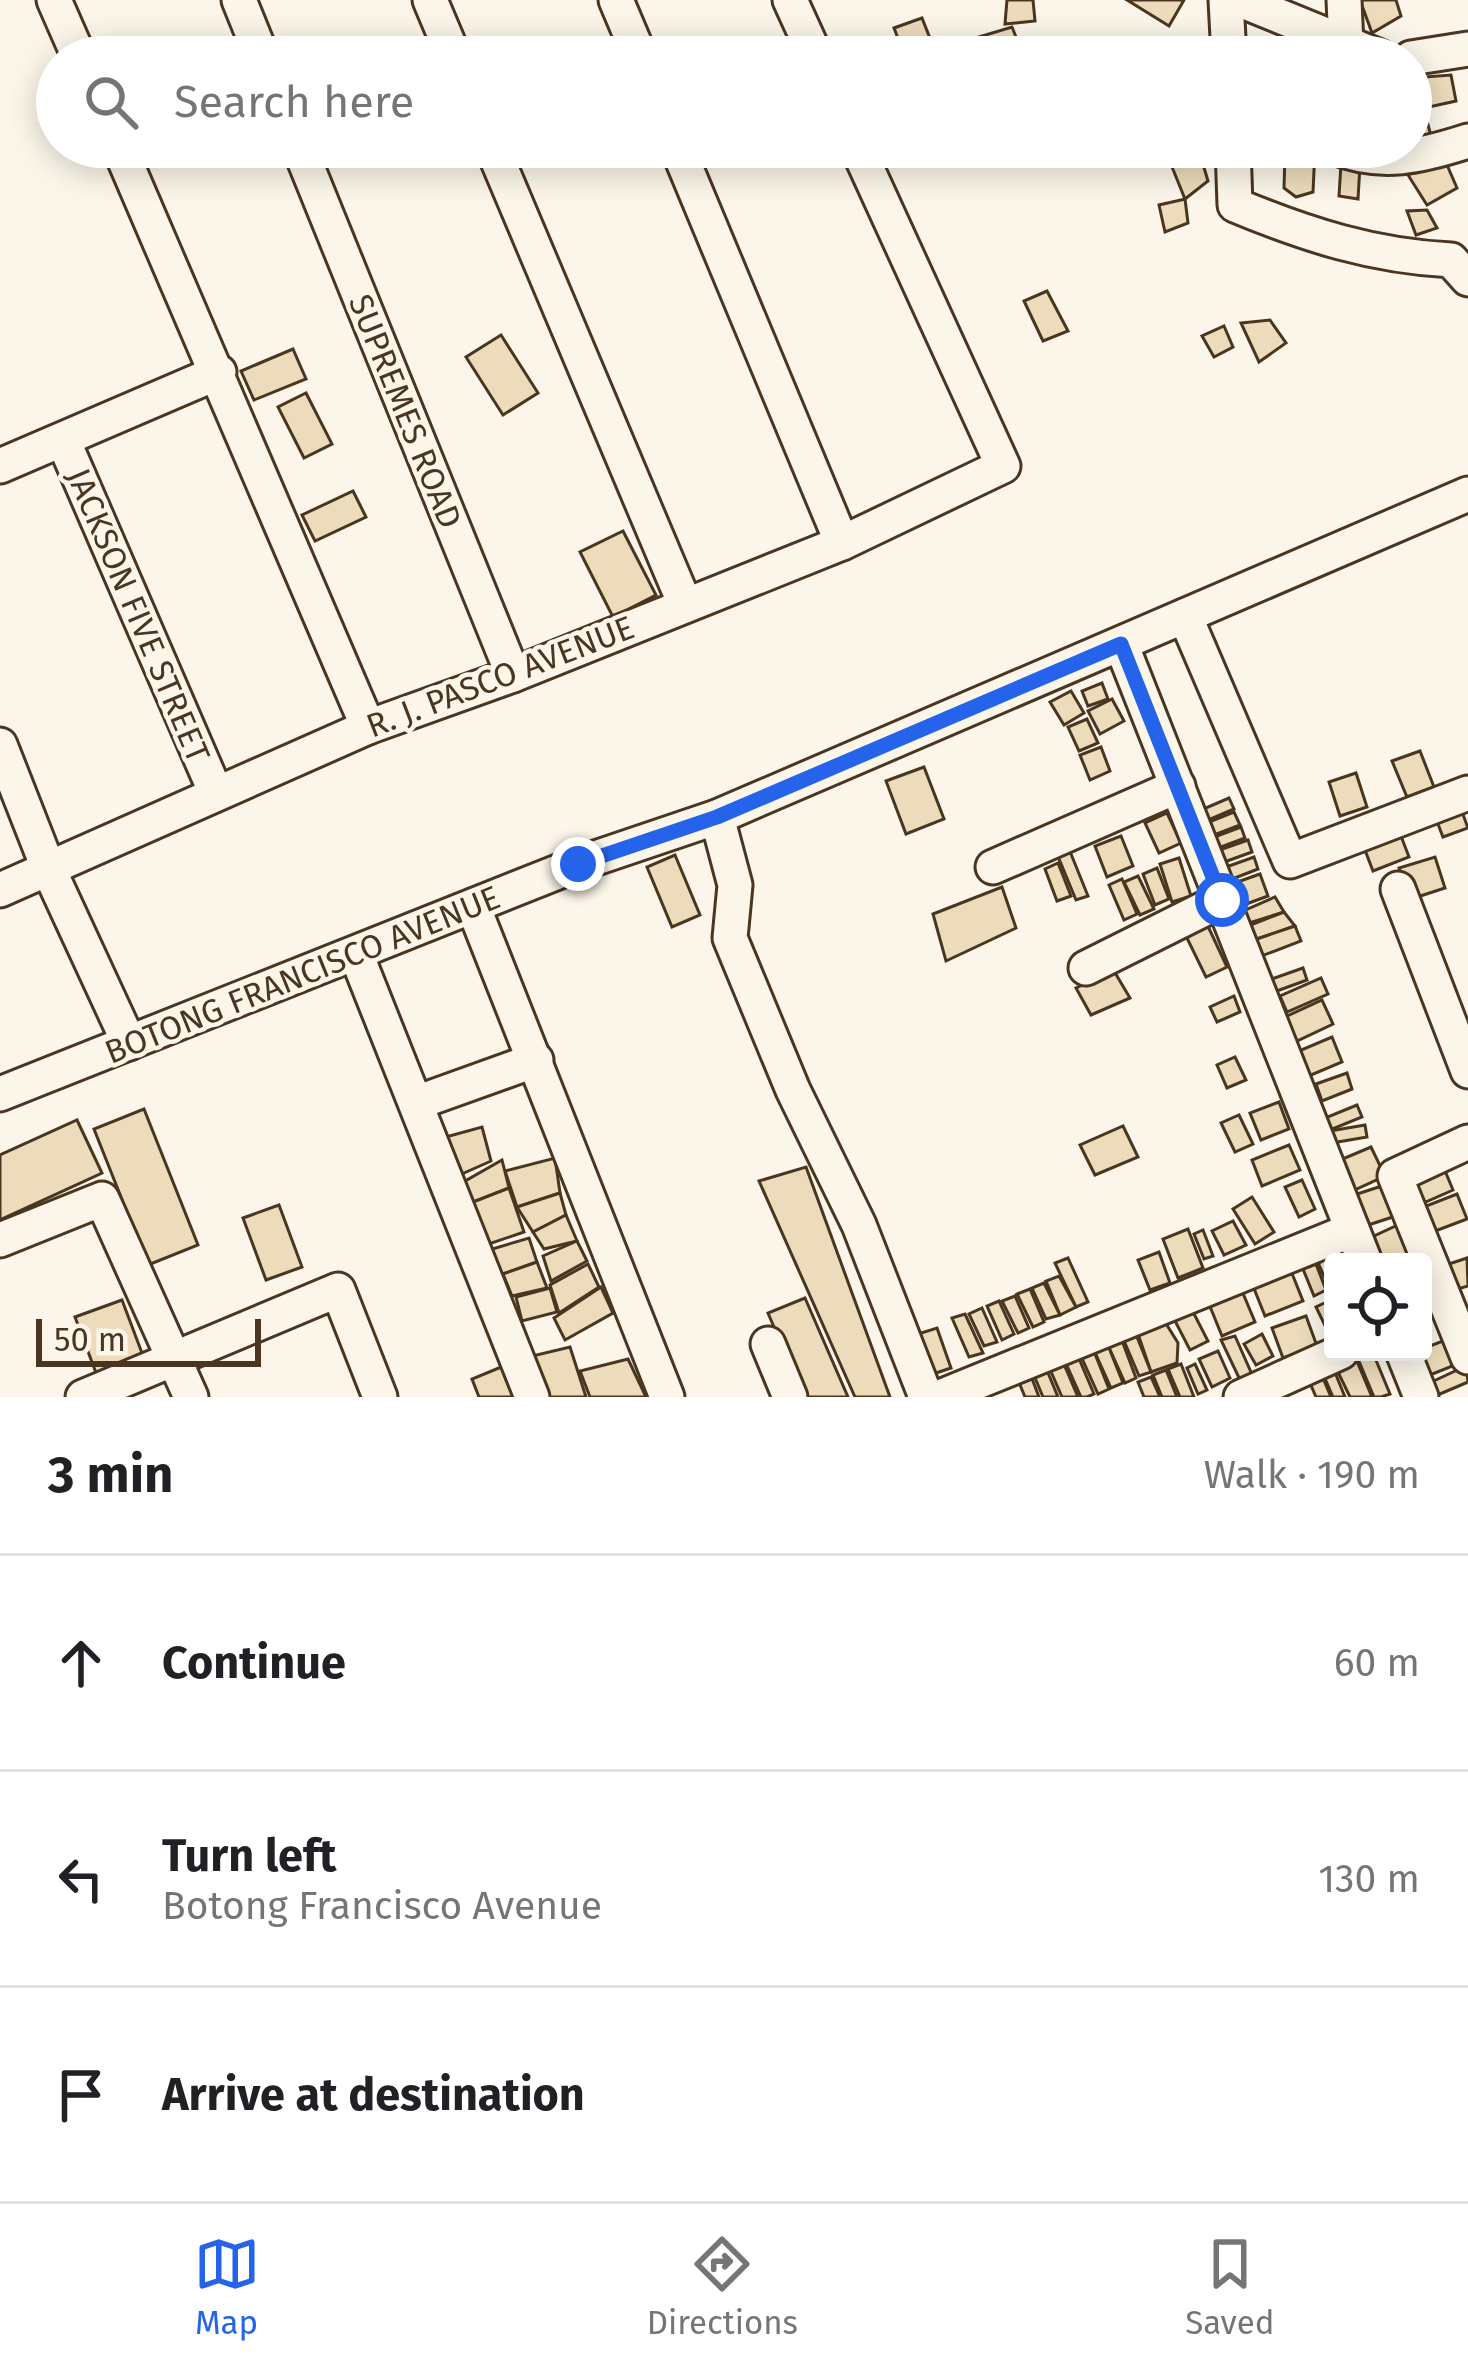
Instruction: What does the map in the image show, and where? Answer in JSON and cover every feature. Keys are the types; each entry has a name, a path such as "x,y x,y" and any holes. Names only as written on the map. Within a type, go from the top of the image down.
{"street":[{"path":"54,0 70,36"},
{"path":"239,0 254,36"},
{"path":"430,0 445,36"},
{"path":"616,0 631,36"},
{"path":"790,0 806,36"},
{"path":"1226,0 1228,36"},
{"path":"1240,0 1325,36"},
{"path":"1344,0 1346,36"},
{"path":"1432,55 1468,50"},
{"path":"1432,152 1468,141"},
{"path":"128,168 368,727"},
{"name":"SUPREMES ROAD","path":"308,168 514,675"},
{"path":"501,168 684,602"},
{"path":"686,168 842,543"},
{"name":"R. J. PASCO AVENUE","path":"0,890 368,727 514,675 684,602 842,543 1003,466 867,168"},
{"path":"1234,168 1235,205 1317,239 1401,257 1462,262"},
{"path":"0,466 219,372"},
{"name":"JACKSON FIVE STREET","path":"63,440 215,791"},
{"name":"BOTONG FRANCISCO AVENUE","path":"0,1094 473,906 717,817 1468,494"},
{"path":"1185,616 1290,861 1466,799"},
{"path":"940,1397 1359,1246 1121,644"},
{"path":"0,745 49,870 129,1042"},
{"path":"993,867 1178,786"},
{"path":"717,817 735,885 730,938 793,1090 859,1225 926,1397"},
{"path":"1398,889 1468,1071"},
{"path":"1086,968 1222,900"},
{"path":"473,906 668,1397"},
{"path":"356,954 532,1397"},
{"path":"416,1103 536,1060"},
{"path":"1468,1142 1395,1176 1468,1357"},
{"path":"0,1240 101,1199 190,1397"},
{"path":"83,1397 338,1290 380,1397"},
{"path":"768,1344 790,1397"},
{"path":"1240,1397 1324,1360"},
{"path":"1406,1361 1421,1397"}],"building":[{"path":"1007,0 1033,0 1035,21 1005,24"},
{"path":"1127,0 1184,0 1169,26"},
{"path":"1360,0 1396,0 1401,16 1372,33"},
{"path":"922,18 929,36 897,36 894,28"},
{"path":"1012,27 1016,36 982,36"},
{"path":"1451,75 1456,101 1432,106 1432,76"},
{"path":"1444,158 1457,188 1427,205 1408,175 1432,168"},
{"path":"1172,168 1204,168 1208,181 1185,199"},
{"path":"1285,168 1314,168 1313,192 1296,197 1284,188"},
{"path":"1341,168 1360,168 1358,199 1339,196"},
{"path":"1185,199 1188,223 1165,232 1159,205"},
{"path":"1427,210 1437,228 1416,235 1407,211"},
{"path":"1047,291 1068,331 1043,341 1024,301"},
{"path":"1270,320 1286,343 1259,362 1241,323"},
{"path":"1224,326 1233,347 1214,357 1202,336"},
{"path":"501,335 538,393 503,415 466,357"},
{"path":"293,349 306,379 254,400 241,371"},
{"path":"306,393 332,444 304,458 278,407"},
{"path":"353,491 366,517 315,541 302,515"},
{"path":"623,531 656,595 613,617 580,552"},
{"path":"1102,683 1108,699 1088,706 1082,691"},
{"path":"1071,691 1084,713 1064,725 1050,702"},
{"path":"1112,699 1124,721 1100,734 1088,711"},
{"path":"1087,719 1098,743 1079,751 1068,727"},
{"path":"1101,747 1110,771 1090,780 1080,755"},
{"path":"1420,751 1434,787 1407,797 1392,761"},
{"path":"924,767 944,819 906,834 886,781"},
{"path":"1356,773 1367,807 1340,816 1329,782"},
{"path":"1229,798 1234,809 1206,821 1201,810"},
{"path":"1458,801 1468,828 1443,837 1433,811"},
{"path":"1234,812 1240,825 1209,837 1204,824"},
{"path":"1167,813 1181,843 1159,853 1145,823"},
{"path":"1396,823 1409,857 1373,871 1360,837"},
{"path":"1241,827 1245,838 1213,850 1209,839"},
{"path":"1121,836 1133,866 1107,877 1095,846"},
{"path":"1248,840 1252,852 1216,865 1211,853"},
{"path":"1069,849 1088,896 1076,900 1057,854"},
{"path":"675,855 700,915 672,927 647,867"},
{"path":"1254,857 1258,869 1222,883 1218,870"},
{"path":"1435,857 1445,888 1408,900 1399,868"},
{"path":"1179,858 1191,896 1172,902 1160,864"},
{"path":"1058,863 1071,896 1057,901 1045,869"},
{"path":"1157,868 1169,899 1155,905 1143,874"},
{"path":"1260,874 1268,896 1238,907 1229,885"},
{"path":"1138,876 1154,909 1140,915 1124,882"},
{"path":"1122,879 1137,914 1124,920 1109,885"},
{"path":"1002,887 1016,928 946,961 933,914"},
{"path":"1275,897 1284,912 1246,924 1241,912"},
{"path":"1284,912 1295,926 1254,940 1248,926"},
{"path":"1206,922 1227,967 1206,977 1184,932"},
{"path":"1295,926 1301,941 1251,960 1245,943"},
{"path":"1303,968 1307,980 1274,992 1269,980"},
{"path":"1114,971 1130,998 1091,1015 1076,988"},
{"path":"1321,978 1328,994 1287,1012 1280,996"},
{"path":"1234,996 1240,1012 1217,1022 1210,1007"},
{"path":"1322,1000 1333,1024 1297,1041 1285,1017"},
{"path":"1332,1037 1342,1062 1304,1078 1294,1053"},
{"path":"1235,1057 1246,1080 1227,1088 1217,1065"},
{"path":"1347,1073 1352,1089 1322,1101 1316,1084"},
{"path":"1279,1102 1289,1129 1261,1140 1250,1113"},
{"path":"1357,1105 1362,1117 1330,1130 1325,1118"},
{"path":"144,1109 198,1245 148,1265 94,1129"},
{"path":"1239,1115 1253,1144 1235,1152 1221,1123"},
{"path":"77,1120 102,1173 0,1220 0,1155"},
{"path":"1365,1125 1367,1137 1326,1144 1324,1132"},
{"path":"1123,1126 1138,1157 1095,1175 1080,1145"},
{"path":"482,1127 491,1161 455,1177 442,1138"},
{"path":"1289,1145 1300,1170 1262,1186 1252,1160"},
{"path":"1371,1147 1385,1176 1348,1193 1333,1163"},
{"path":"555,1158 560,1193 517,1207 505,1171"},
{"path":"502,1160 509,1188 468,1204 455,1177 465,1181"},
{"path":"1443,1166 1453,1190 1421,1204 1411,1180"},
{"path":"806,1167 890,1397 855,1397 759,1181"},
{"path":"1302,1180 1315,1209 1299,1217 1285,1187"},
{"path":"1391,1183 1402,1214 1359,1228 1348,1197"},
{"path":"509,1188 524,1232 486,1245 468,1204"},
{"path":"560,1193 566,1215 533,1232 517,1207"},
{"path":"1457,1194 1467,1219 1430,1233 1421,1208"},
{"path":"1252,1197 1274,1232 1255,1244 1233,1209"},
{"path":"279,1205 302,1267 266,1280 243,1218"},
{"path":"566,1215 577,1241 544,1249 533,1232"},
{"path":"1233,1221 1246,1245 1224,1255 1212,1231"},
{"path":"1402,1223 1415,1252 1379,1253 1372,1237"},
{"path":"1188,1229 1203,1268 1178,1278 1163,1239"},
{"path":"1203,1230 1213,1256 1204,1259 1194,1234"},
{"path":"529,1238 537,1262 500,1275 489,1250"},
{"path":"577,1241 587,1261 551,1281 543,1256"},
{"path":"1159,1252 1170,1283 1150,1290 1138,1260"},
{"path":"1068,1258 1088,1302 1076,1307 1055,1263"},
{"path":"1467,1258 1468,1286 1448,1292 1440,1267"},
{"path":"537,1262 547,1288 512,1296 503,1274"},
{"path":"588,1264 599,1287 559,1313 550,1285"},
{"path":"1316,1264 1324,1291 1314,1296 1303,1269"},
{"path":"1291,1271 1303,1301 1265,1316 1253,1286"},
{"path":"1059,1276 1076,1307 1060,1315 1046,1281"},
{"path":"1044,1283 1060,1315 1046,1319 1032,1288"},
{"path":"601,1287 613,1313 565,1340 554,1318"},
{"path":"550,1288 557,1312 522,1321 516,1297"},
{"path":"1030,1289 1044,1322 1033,1327 1017,1294"},
{"path":"1242,1291 1255,1322 1222,1336 1209,1304"},
{"path":"1015,1296 1029,1328 1018,1333 1002,1301"},
{"path":"805,1298 848,1397 804,1397 768,1313"},
{"path":"122,1300 145,1361 98,1378 75,1317"},
{"path":"999,1301 1014,1334 1002,1340 987,1306"},
{"path":"982,1308 997,1342 984,1346 969,1314"},
{"path":"1191,1308 1208,1341 1190,1350 1173,1317"},
{"path":"965,1314 983,1353 969,1357 952,1318"},
{"path":"1306,1316 1317,1346 1283,1358 1272,1328"},
{"path":"1165,1322 1178,1343 1177,1363 1151,1372 1137,1331"},
{"path":"937,1328 951,1368 933,1374 918,1334"},
{"path":"1135,1332 1151,1372 1139,1376 1122,1336"},
{"path":"1262,1334 1273,1356 1256,1365 1244,1344"},
{"path":"1235,1336 1254,1379 1241,1382 1221,1340"},
{"path":"1456,1336 1465,1361 1425,1377 1418,1361 1432,1361 1432,1345"},
{"path":"1121,1338 1136,1378 1125,1383 1107,1343"},
{"path":"1107,1343 1123,1383 1111,1388 1093,1348"},
{"path":"570,1347 586,1397 539,1397 528,1357"},
{"path":"1093,1349 1109,1389 1098,1394 1080,1354"},
{"path":"1218,1351 1230,1378 1212,1387 1199,1359"},
{"path":"1077,1354 1094,1394 1087,1397 1081,1397 1064,1359"},
{"path":"628,1359 646,1397 590,1397 580,1371"},
{"path":"1357,1361 1372,1397 1350,1397 1336,1368"},
{"path":"1359,1361 1376,1361 1390,1394 1374,1397"},
{"path":"1063,1362 1078,1397 1062,1397 1049,1367"},
{"path":"1181,1364 1194,1397 1180,1397 1168,1369"},
{"path":"1195,1364 1207,1390 1198,1394 1187,1368"},
{"path":"506,1365 519,1397 479,1397 472,1379"},
{"path":"1466,1366 1468,1382 1433,1397 1425,1385"},
{"path":"1046,1368 1058,1397 1043,1397 1033,1373"},
{"path":"1166,1370 1177,1397 1162,1397 1153,1375"},
{"path":"1334,1370 1345,1397 1333,1397 1323,1374"},
{"path":"1320,1371 1331,1397 1316,1397 1307,1376"},
{"path":"1031,1376 1039,1397 1025,1397 1018,1380"},
{"path":"1151,1377 1160,1397 1144,1397 1138,1382"}],"route":[{"path":"578,864 717,817 1121,644 1222,900"}]}
